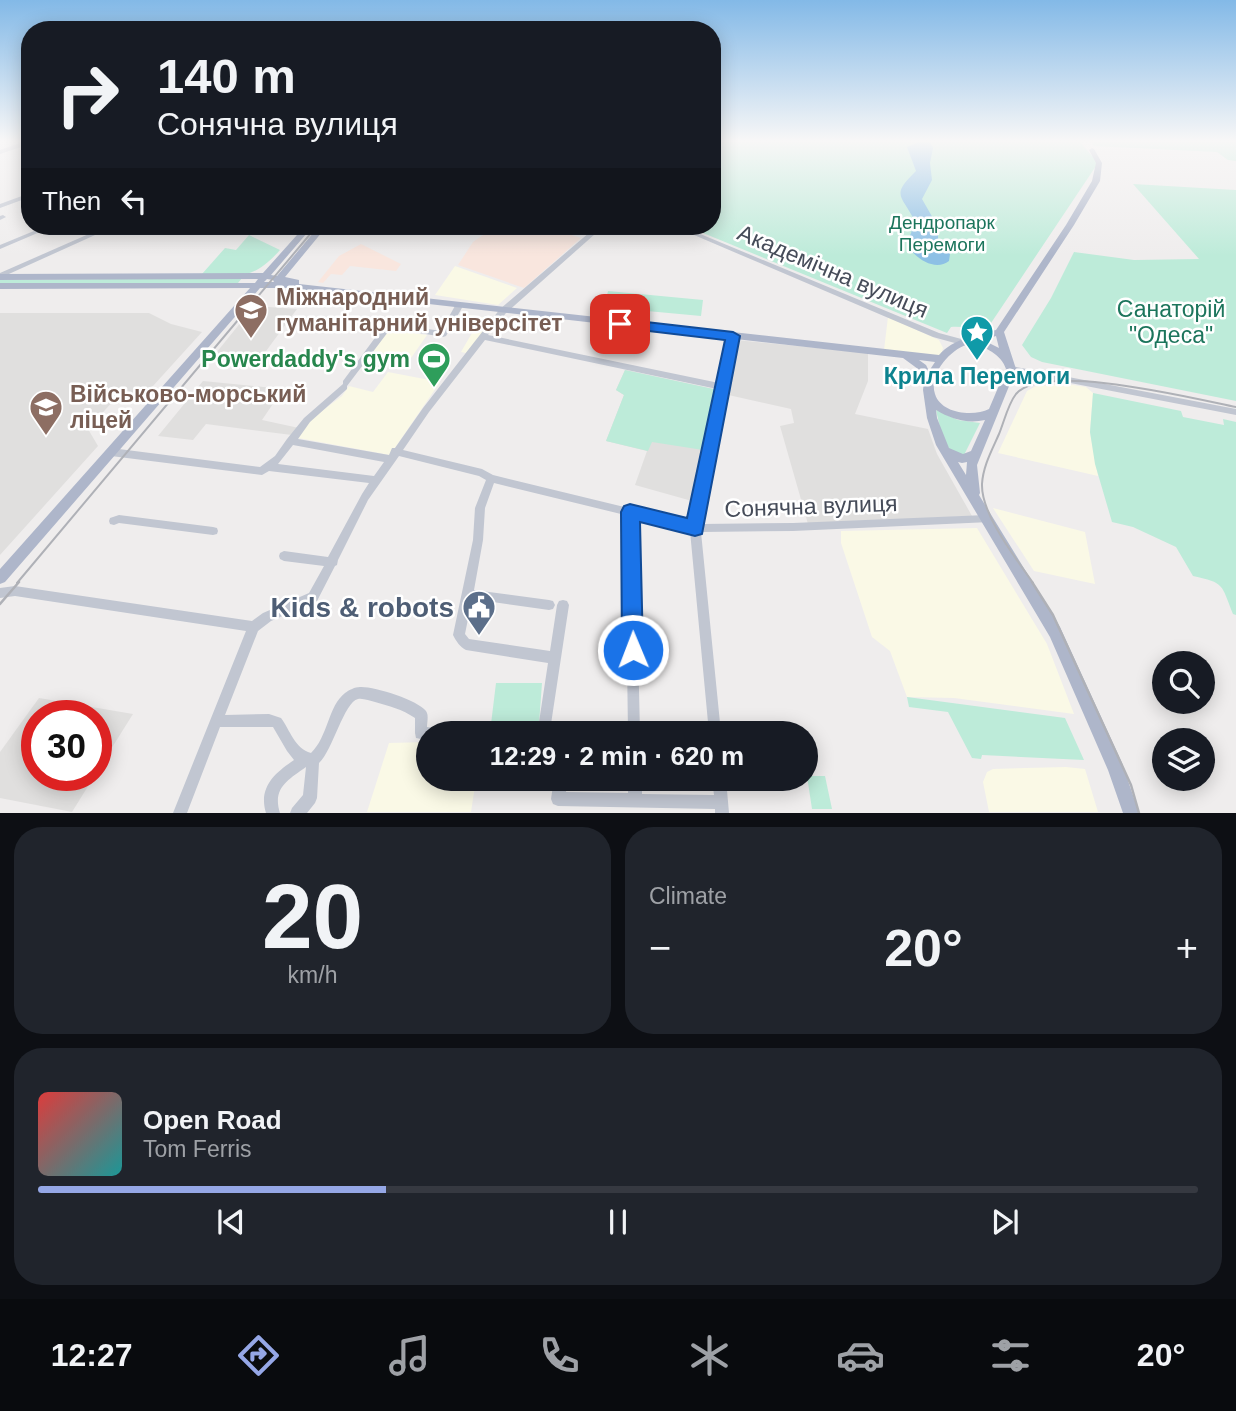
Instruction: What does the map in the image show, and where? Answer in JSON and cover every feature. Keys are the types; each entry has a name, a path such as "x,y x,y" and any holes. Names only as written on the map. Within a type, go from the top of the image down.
{"main road":[{"path":"1098,180 999,332 965,342 943,355 926,387 932,418 942,445 960,479 1055,632 1116,769 1130,813"},
{"path":"0,578 300,235"},
{"path":"244,299 270,286 279,278 315,235"},
{"path":"271,266 277,271 287,268"},
{"path":"240,286 248,283 247,276"},
{"path":"0,277 262,276 322,288"},
{"path":"0,286 322,288 459,306 904,355 943,355"},
{"path":"982,512 970,473 975,454 1011,366 999,332"},
{"path":"965,342 993,348 1011,366"},
{"path":"904,355 922,367 928,380"},
{"path":"929,396 942,408 963,417 977,418 992,412"},
{"path":"942,445 956,458 975,454"}],"street":[{"path":"0,206 21,198"},
{"path":"0,247 29,235"},
{"path":"0,277 92,235"},
{"path":"0,593 15,591 257,624 301,605 313,597 375,480 392,455 503,311 591,235"},
{"name":"Академічна вулиця","path":"697,235 936,335 965,342"},
{"path":"266,469 307,420 345,385 389,325 443,334 459,306"},
{"name":"Академічна вулиця","path":"936,335 943,355"},
{"path":"714,721 695,528 733,336"},
{"path":"485,337 722,387"},
{"path":"1011,366 1236,412"},
{"name":"Сонячна вулиця","path":"290,441 392,455 482,473 491,478 695,528 793,527 982,512"},
{"path":"111,452 375,480"},
{"path":"491,478 480,508 469,594 459,635 466,644 555,658"},
{"path":"630,512 634,721"},
{"path":"114,521 119,519 213,531"},
{"path":"284,556 333,562"},
{"path":"469,594 549,605"},
{"path":"545,721 563,605"},
{"path":"180,813 257,624"},
{"path":"273,813 270,800 276,784 325,749 348,697 358,693 399,701 421,715 421,721"},
{"path":"218,721 277,722 295,753 309,760"},
{"path":"297,813 310,798 309,760"},
{"path":"559,791 558,799 635,800 722,808"},
{"path":"635,791 635,800"}],"shaded area":[{"path":"483,235 572,235 581,238 524,288 458,265 473,242"},
{"path":"361,244 401,264 396,271 350,266 342,275 331,274 323,283 318,282 339,256"},
{"path":"455,266 517,288 498,305 435,295"},
{"name":"Міжнародний гуманітарний універсітет","path":"254,306 297,309 258,362 212,358"},
{"name":"Військово-морський ліцей","path":"0,313 149,313 171,324 202,332 143,397 114,400 88,429 98,446 0,555"},
{"path":"469,315 494,319 466,353 461,352 472,333 464,330 468,323 464,322"},
{"path":"888,317 939,340 943,348 941,355 937,358 884,350"},
{"path":"389,330 427,335 411,358 373,351"},
{"path":"736,340 868,353 868,381 855,414 928,429 937,454 972,516 808,524 780,426 794,423 791,409 724,394"},
{"path":"625,370 718,390 692,501 635,485 647,451 606,441 624,395 616,390"},
{"path":"388,372 440,382 390,455 298,438 310,420 342,396 349,386 373,392"},
{"path":"203,381 283,389 262,420 299,428 292,435 206,424 193,440 158,436"},
{"path":"1067,384 1086,387 1093,393 1090,432 1098,476 998,453 1027,391 1036,386"},
{"path":"993,508 1085,532 1095,584 1034,571"},
{"path":"977,528 1047,644 1074,714 954,698 907,697 890,651 872,637 841,543 841,531"},
{"path":"112,710 133,714 112,747"},
{"path":"21,723 21,791 85,791 72,812 0,798 0,752"},
{"path":"416,742 416,791 474,791 471,812 367,812 389,743"},
{"path":"993,769 1085,769 1098,812 989,812 983,782 987,772"}],"green space":[{"name":"Дендропарк Перемоги","path":"721,180 1087,180 987,329 951,327 947,333 708,235 721,235"},
{"name":"Санаторій \"Одеса\"","path":"1133,184 1236,190 1236,401 1042,362 1031,357 1022,345 1051,298 1074,252 1134,260 1199,259"},
{"path":"249,235 280,250 261,267 245,274 202,274 225,248 236,250"},
{"path":"242,278 238,283 0,285 0,280"},
{"path":"608,291 703,300 701,316 604,307"},
{"path":"625,370 718,390 703,450 652,442 648,451 606,441 624,395 616,390"},
{"path":"1093,393 1181,411 1183,417 1224,425 1223,419 1236,422 1236,615 1233,614 1220,586 1193,576 1176,547 1133,527 1112,522 1095,464 1090,432"},
{"path":"936,410 958,420 980,423 964,455 952,454 942,436"},
{"path":"496,683 542,683 539,721 491,721"},
{"path":"907,697 1065,718 1084,760 982,755 981,759 972,758 948,712 909,707"},
{"path":"818,776 825,776 832,809 812,809 809,791 818,791"}],"water":[{"path":"908,180 932,180 922,199 938,227 938,238 950,254 949,261 943,264 925,262 907,244 915,222 901,196 903,186"}],"tram line":[{"path":"17,583 309,235"},
{"path":"1033,583 993,522 983,496 982,484 988,458 1016,394 1032,385 1057,381 1087,382 1122,385 1236,407"},
{"path":"0,604 19,582"},
{"path":"1032,582 1053,615 1131,785 1139,813"}],"place":[{"name":"Міжнародний гуманітарний універсітет","path":"251,340"},
{"name":"Крила Перемоги","path":"977,362"},
{"name":"Powerdaddy's gym","path":"434,389"},
{"name":"Військово-морський ліцей","path":"46,437"},
{"name":"Kids & robots","path":"479,637"}],"route":[{"path":"620,324 733,336 698,501 695,528 630,512 633,650"}]}
